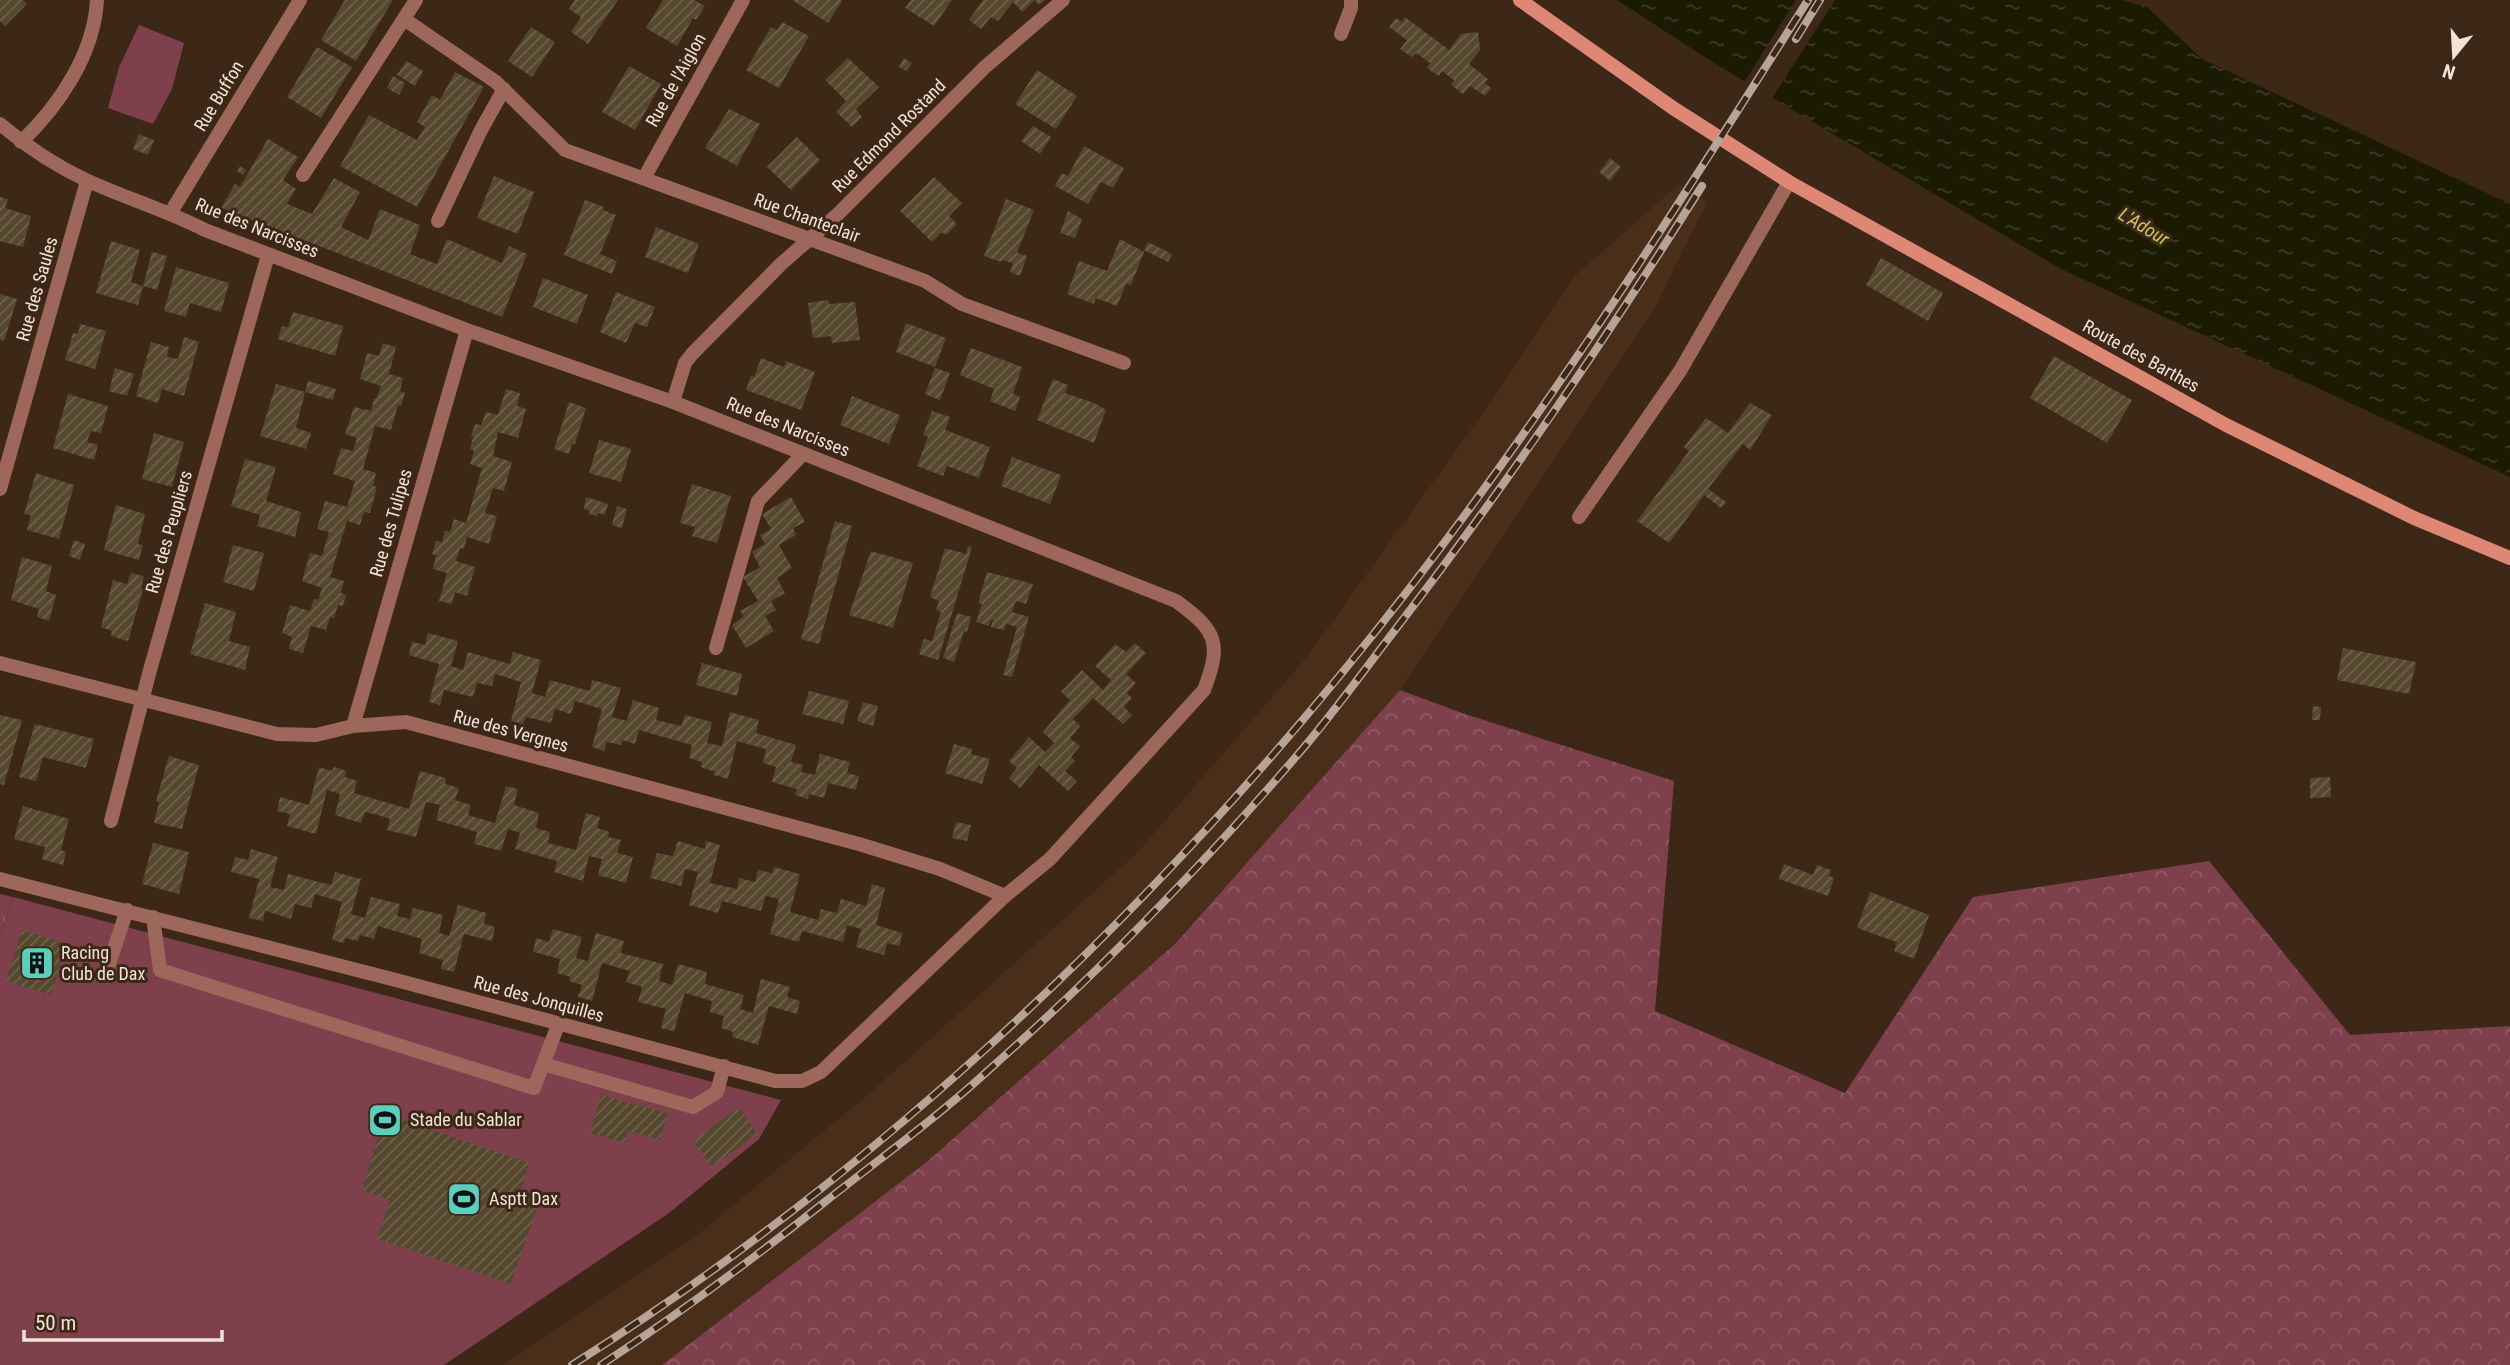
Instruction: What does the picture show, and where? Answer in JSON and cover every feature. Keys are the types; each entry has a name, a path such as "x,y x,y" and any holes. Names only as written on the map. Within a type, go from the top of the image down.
{"main road":[{"name":"Route des Barthes","path":"1520,0 1673,108 1789,182 2226,425 2414,518 2510,558"}],"street":[{"path":"21,142 49,113 64,92 86,51 97,0"},
{"name":"Rue Buffon","path":"171,212 300,0"},
{"path":"303,175 416,0"},
{"name":"Rue de l'Aiglon","path":"644,178 743,0"},
{"name":"Rue Edmond Rostand","path":"673,402 685,363 692,354 985,67 1063,0"},
{"path":"1341,34 1351,8 1351,0"},
{"name":"Rue Chanteclair","path":"404,19 500,86 565,150 925,281 962,304 1124,363"},
{"path":"438,220 500,86"},
{"name":"Rue des Narcisses","path":"0,124 50,162 87,181 171,212 205,230 467,330 673,402 1176,601 1199,618 1211,637 1215,661 1204,690 1050,859 1005,896"},
{"name":"Rue des Saules","path":"0,489 87,181"},
{"path":"1579,517 1680,370 1789,182"},
{"name":"Rue des Peupliers","path":"111,821 150,670 268,255"},
{"name":"Rue des Tulipes","path":"353,726 467,330"},
{"path":"716,648 758,501 803,454"},
{"name":"Rue des Vergnes","path":"0,663 277,734 316,735 353,726 406,722 859,844 940,869 1005,896"},
{"name":"Rue des Jonquilles","path":"0,879 775,1081 802,1081 821,1072 1005,896"},
{"path":"108,967 127,910"},
{"path":"153,917 160,970 534,1088 558,1025"},
{"path":"543,1064 693,1107 717,1092 724,1066"}],"shaded area":[{"path":"1679,184 1707,202 1654,310 1400,690 1176,943 929,1160 662,1365 503,1365 696,1236 870,1093 1136,854 1306,658 1493,399 1576,275"}],"green space":[{"path":"139,25 184,43 172,89 153,124 108,108 119,67"},
{"path":"1400,690 1462,713 1674,781 1655,1011 1845,1093 1973,897 2209,861 2350,1035 2510,1026 2510,1365 662,1365 929,1160 1176,943"},
{"path":"0,894 13,897 0,939"},
{"name":"Stade du Sablar","path":"13,897 781,1100 759,1139 669,1213 444,1365 0,1365 0,939"}],"water":[{"name":"L'Adour","path":"1617,0 2121,0 2147,7 2202,59 2510,204 2510,477 2061,269 1717,65"}],"pier":[{"path":"1796,0 1835,0 1771,100 1743,84"}],"building":[{"path":"0,0 23,0 27,4 5,26 0,21"},
{"path":"345,0 393,0 356,61 321,40"},
{"path":"575,0 618,0 588,44 571,32 581,17 569,9"},
{"path":"663,0 694,0 705,6 696,20 693,18 677,46 646,28"},
{"path":"792,0 840,0 842,1 828,23"},
{"path":"911,0 952,0 934,26 905,8"},
{"path":"983,0 1035,0 1022,12 1013,2 998,21 991,17 981,29 969,20"},
{"path":"1405,17 1449,50 1461,34 1478,32 1480,50 1469,64 1488,79 1485,83 1491,88 1485,96 1470,86 1463,94 1451,85 1454,80 1442,71 1439,76 1427,68 1430,63 1416,53 1412,57 1400,49 1407,40 1389,27 1396,18 1402,22"},
{"path":"782,22 809,36 779,88 746,70 771,27 777,30"},
{"path":"531,27 555,42 532,77 508,61"},
{"path":"317,47 352,67 321,118 287,97"},
{"path":"848,58 879,87 856,109 862,117 852,127 836,112 846,101 825,80"},
{"path":"904,58 912,63 906,71 899,67"},
{"path":"406,61 423,71 415,86 397,75"},
{"path":"629,66 661,84 635,130 602,112"},
{"path":"1037,70 1077,96 1056,129 1015,104"},
{"path":"455,72 484,87 417,207 340,166 369,115 417,140 425,127 417,122 432,95 440,100"},
{"path":"393,76 405,83 399,95 387,88"},
{"path":"729,109 760,124 737,166 705,148"},
{"path":"1033,126 1051,137 1040,154 1021,141"},
{"path":"139,134 154,140 148,155 133,149"},
{"path":"797,137 820,160 791,190 767,167"},
{"path":"268,139 298,157 283,180 296,189 287,204 312,214 334,178 360,192 341,227 368,240 380,209 420,225 410,254 437,264 447,239 502,263 509,246 527,254 502,317 221,208 235,184 240,187"},
{"path":"1084,146 1124,168 1113,188 1101,182 1088,204 1055,186 1062,173 1068,176"},
{"path":"1610,158 1621,167 1610,181 1599,172"},
{"path":"240,166 246,170 243,175 237,171"},
{"path":"494,176 534,192 518,234 477,218"},
{"path":"934,177 962,203 949,216 957,224 946,235 942,232 932,242 900,211"},
{"path":"0,197 8,199 5,208 31,216 23,247 0,241"},
{"path":"1006,199 1034,210 1017,253 1027,256 1020,276 1010,272 1013,263 984,256"},
{"path":"585,200 616,215 600,254 617,261 612,274 564,255"},
{"path":"1068,211 1082,219 1075,238 1060,233"},
{"path":"656,227 699,244 688,273 645,257"},
{"path":"1120,239 1144,252 1131,285 1126,284 1117,306 1096,298 1094,304 1067,294 1079,261 1107,271"},
{"path":"111,241 140,250 131,282 143,286 138,305 96,293"},
{"path":"1148,242 1172,254 1168,262 1144,250"},
{"path":"152,252 167,256 157,290 143,286"},
{"path":"1881,258 1943,293 1928,321 1866,285"},
{"path":"176,267 229,283 221,312 190,303 186,317 164,311"},
{"path":"543,278 588,295 577,324 533,307"},
{"path":"616,292 655,307 647,327 635,323 626,343 600,332"},
{"path":"0,294 17,299 4,341 0,340"},
{"path":"828,300 829,304 855,302 860,340 832,343 831,336 813,338 808,303"},
{"path":"293,312 343,326 335,356 278,339 282,326 288,327"},
{"path":"906,323 946,338 935,367 896,352"},
{"path":"80,324 106,331 95,369 65,360 73,333 78,334"},
{"path":"184,337 199,342 184,396 162,389 158,403 136,396 151,342 169,347 167,357 178,359"},
{"path":"383,343 396,347 389,374 403,378 400,391 405,393 401,406 398,405 391,430 375,426 363,469 376,473 373,486 377,487 370,513 364,512 360,525 347,521 330,577 344,581 341,593 346,595 343,606 338,605 326,630 311,626 303,653 289,649 292,637 282,633 290,605 310,611 314,599 318,600 322,588 302,581 310,553 322,556 329,532 317,529 325,501 347,507 355,481 333,474 341,448 353,451 357,438 345,434 354,407 371,411 381,386 360,379 367,353 379,356"},
{"path":"971,348 1022,367 1013,394 1020,397 1015,411 990,401 994,389 960,375"},
{"path":"2054,356 2132,400 2107,443 2030,398"},
{"path":"761,358 784,367 786,361 815,372 801,410 746,390"},
{"path":"115,368 134,374 127,396 109,391"},
{"path":"935,368 950,373 940,400 925,394"},
{"path":"1053,379 1068,385 1065,393 1106,410 1094,443 1037,420"},
{"path":"308,381 336,389 333,400 305,392"},
{"path":"276,384 305,392 296,428 311,433 306,449 260,436"},
{"path":"506,389 520,393 517,406 526,409 518,438 498,432 493,456 512,462 504,491 493,488 485,513 497,516 489,544 467,537 464,549 460,548 456,561 475,567 467,596 455,592 452,604 439,601 447,573 433,569 436,555 432,554 436,541 442,542 445,531 450,532 454,519 466,523 482,468 470,464 474,451 470,449 471,436 475,424 481,425 486,412 498,415"},
{"path":"68,394 108,406 101,433 91,431 87,442 98,445 94,460 53,448"},
{"path":"852,396 900,415 889,444 840,425"},
{"path":"569,402 586,408 575,444 572,444 569,454 554,449"},
{"path":"1750,403 1772,415 1750,450 1743,444 1708,489 1726,502 1721,508 1704,495 1669,543 1637,521 1689,451 1684,447 1706,418 1728,433"},
{"path":"932,411 950,417 945,430 990,447 979,478 947,466 943,476 917,466 928,437 923,435"},
{"path":"154,433 184,442 172,487 142,479"},
{"path":"599,440 631,449 621,482 589,473"},
{"path":"1012,457 1061,475 1050,504 1001,486"},
{"path":"245,459 276,467 266,501 301,512 295,537 257,526 260,515 231,506"},
{"path":"36,473 74,485 59,539 27,530 31,515 24,514"},
{"path":"692,484 731,496 717,543 692,536 695,527 680,523"},
{"path":"586,497 608,504 605,515 589,514 590,511 584,509"},
{"path":"791,497 805,522 793,528 796,535 779,545 792,568 777,578 785,593 771,601 776,610 765,616 774,631 746,648 732,625 744,616 740,611 758,601 743,577 760,567 752,552 765,544 760,535 771,529 762,514"},
{"path":"116,505 145,514 138,544 143,545 139,560 104,550"},
{"path":"617,506 627,509 622,528 612,525"},
{"path":"835,521 852,526 819,644 801,639"},
{"path":"74,540 85,544 80,560 69,556"},
{"path":"233,545 264,553 254,591 223,582"},
{"path":"968,546 972,547 938,660 919,654 924,639 932,641 941,612 936,610 939,601 930,597 945,548 966,554"},
{"path":"871,551 913,563 893,628 849,615"},
{"path":"22,557 52,566 46,591 56,595 49,621 37,617 39,609 11,600"},
{"path":"987,572 1033,584 1026,604 1016,601 1012,612 1029,617 1012,677 1003,675 1017,627 1006,624 1004,630 991,627 993,620 989,626 976,622 982,604 978,603"},
{"path":"131,573 144,576 143,589 128,641 111,636 112,631 101,627 113,580 127,584"},
{"path":"205,603 236,612 229,641 250,647 245,670 190,654"},
{"path":"957,613 971,617 954,662 943,658"},
{"path":"428,633 458,641 451,666 463,670 468,652 510,664 513,652 541,660 532,693 545,697 550,680 590,691 592,680 621,688 612,717 627,721 633,700 659,708 656,720 681,726 685,715 712,722 707,743 722,746 730,712 759,720 756,733 796,745 791,762 803,765 801,772 815,775 820,754 850,762 847,773 859,776 856,790 828,783 824,798 809,794 808,799 795,795 797,789 772,782 776,767 763,763 766,749 737,741 728,779 714,775 715,772 701,767 702,762 689,758 692,745 639,730 635,744 622,740 621,745 607,742 604,751 592,747 602,709 575,701 571,714 555,709 551,723 526,717 523,724 511,721 521,682 495,674 492,686 477,683 473,697 444,690 440,705 429,702 439,664 409,655 412,642 425,645"},
{"path":"1135,643 1146,653 1126,674 1136,683 1127,693 1132,698 1124,707 1132,715 1123,724 1093,698 1073,719 1080,726 1070,738 1080,746 1071,757 1075,761 1065,771 1077,781 1068,791 1039,765 1020,788 1009,778 1017,768 1009,761 1029,737 1045,752 1054,743 1043,732 1070,700 1061,692 1082,670 1103,690 1111,680 1095,666 1115,644 1126,652"},
{"path":"2343,648 2416,662 2409,694 2337,680"},
{"path":"702,663 742,674 737,696 696,685"},
{"path":"809,691 849,701 843,724 802,714"},
{"path":"863,702 878,706 873,726 857,721"},
{"path":"2313,706 2321,707 2320,720 2312,720"},
{"path":"0,715 22,720 4,785 0,784"},
{"path":"35,724 94,739 86,768 43,757 36,781 19,777"},
{"path":"954,744 972,749 971,754 990,759 982,784 945,773"},
{"path":"169,756 199,765 182,829 154,823 159,802 156,801"},
{"path":"319,767 332,771 334,767 346,771 345,777 357,781 354,793 409,809 420,771 446,778 445,784 459,788 455,800 471,805 468,815 495,823 506,786 518,789 514,805 539,813 536,828 550,832 548,843 576,850 586,813 600,817 597,828 609,832 608,837 621,840 617,853 633,857 626,883 598,875 602,859 589,856 583,881 554,872 557,861 515,849 520,833 508,829 501,851 474,844 477,832 436,820 440,805 426,802 416,837 387,830 390,819 378,815 365,812 361,823 335,815 340,794 327,790 316,834 287,826 290,814 277,811 280,797 309,805"},
{"path":"2330,777 2331,797 2310,798 2310,778"},
{"path":"23,806 69,819 61,850 66,852 63,865 42,859 45,847 14,839"},
{"path":"956,822 971,825 967,841 952,838"},
{"path":"678,841 705,849 706,841 720,845 710,883 737,889 739,878 755,882 758,870 772,873 774,867 800,874 790,912 818,920 821,909 837,913 841,899 866,906 872,884 885,888 876,925 902,933 900,946 887,943 884,955 856,947 861,929 847,925 843,942 802,931 799,942 770,934 779,899 766,896 761,911 722,901 718,913 689,905 698,872 685,869 681,886 650,878 657,853 673,856"},
{"path":"153,843 189,852 179,894 142,884"},
{"path":"251,849 278,857 270,887 284,890 288,874 331,885 335,872 361,879 351,914 365,918 371,897 400,904 397,916 410,919 413,908 443,915 439,933 449,936 458,905 486,913 484,924 495,927 492,941 464,934 454,972 441,969 443,960 419,953 422,939 378,926 374,939 360,935 358,941 345,938 344,943 332,940 342,902 315,894 311,908 295,904 291,919 265,911 263,921 249,918 259,879 231,872 235,857 248,860"},
{"path":"1784,864 1813,875 1817,865 1831,870 1829,876 1834,878 1828,896 1779,879"},
{"path":"1870,892 1929,915 1914,959 1894,951 1897,942 1857,928"},
{"path":"553,929 582,937 576,958 588,961 596,933 624,941 621,953 663,964 659,981 672,985 678,964 707,972 705,984 744,995 740,1009 753,1013 761,979 790,987 787,997 800,1001 797,1014 769,1006 758,1045 732,1037 733,1032 721,1028 724,1016 710,1012 712,1001 685,993 674,1031 661,1028 666,1009 638,1002 642,987 626,982 630,971 602,963 592,1001 578,997 582,985 557,973 560,959 533,952 536,938 549,942"},
{"name":"Racing Club de Dax","path":"22,930 68,944 51,995 6,981"},
{"path":"601,1095 668,1113 660,1140 628,1131 625,1143 590,1133"},
{"path":"739,1107 757,1134 712,1167 693,1141"},
{"name":"Asptt Dax","path":"385,1114 529,1163 521,1191 541,1198 511,1284 377,1239 390,1200 362,1190"}],"railway":[{"path":"572,1365 681,1293 786,1216 888,1134 987,1048 1082,958 1174,864 1262,767 1409,589 1530,425 1644,256 1808,0"},
{"path":"1796,39 1820,0"},
{"path":"601,1365 743,1265 951,1103 1071,995 1185,879 1307,743 1436,576 1554,412 1702,186"}],"place":[{"name":"Racing Club de Dax","path":"37,963"},
{"name":"Stade du Sablar","path":"385,1120"},
{"name":"Asptt Dax","path":"464,1199"}]}
